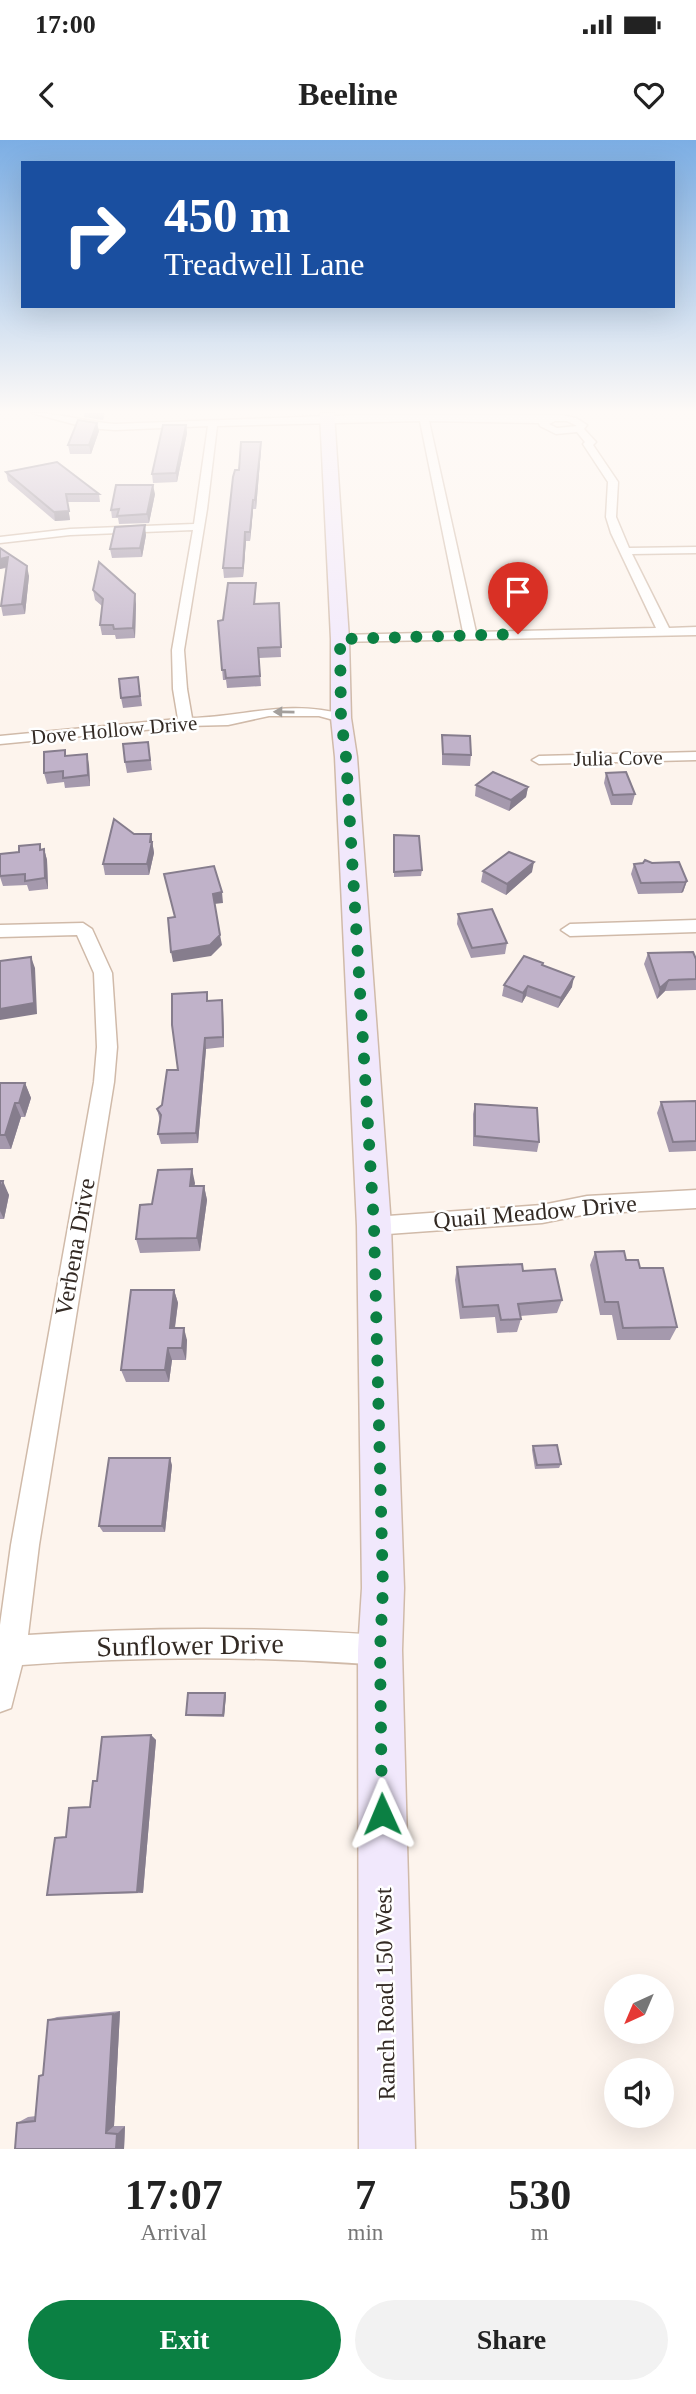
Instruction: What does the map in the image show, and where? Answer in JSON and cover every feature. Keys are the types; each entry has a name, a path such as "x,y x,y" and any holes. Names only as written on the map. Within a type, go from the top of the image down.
{"main road":[{"name":"Ranch Road 150 West","path":"332,507 340,639 341,718 346,757 374,1226 382,1574 380,1650 387,2149"}],"street":[{"path":"186,722 180,689 178,650 202,507"},
{"path":"443,507 470,635"},
{"path":"612,507 611,517 625,551 664,631"},
{"path":"0,540 48,533 197,527"},
{"path":"625,551 696,550"},
{"path":"340,639 696,631"},
{"name":"Dove Hollow Drive","path":"0,740 228,720 266,727 319,726 341,718"},
{"name":"Julia Cove","path":"539,760 696,757"},
{"path":"570,930 696,926"},
{"name":"Verbena Drive","path":"0,931 83,929 103,973 107,1047 104,1082 5,1651"},
{"name":"Quail Meadow Drive","path":"374,1226 542,1214 587,1205 696,1199"},
{"name":"Sunflower Drive","path":"5,1651 155,1644 314,1644 380,1650"},
{"path":"0,1697 5,1651"}],"building":[{"path":"48,507 68,507 69,511 54,512"},
{"path":"112,507 148,507 147,514 117,516 119,509 111,510"},
{"path":"230,507 252,507 250,532 245,532 243,568 223,568"},
{"path":"145,525 140,548 110,549 115,527"},
{"path":"0,548 27,566 22,604 1,606 8,557 0,559"},
{"path":"99,562 135,594 133,628 114,629 113,625 100,625 103,599 93,590"},
{"path":"228,583 256,583 254,604 279,603 281,647 258,648 260,676 226,678 225,670 222,670 218,621 223,620"},
{"path":"138,677 140,696 121,698 119,679"},
{"path":"442,735 470,736 471,755 443,754"},
{"path":"148,742 150,760 125,762 123,744"},
{"path":"65,750 65,756 87,754 88,775 63,778 63,771 44,773 44,752"},
{"path":"493,772 528,787 511,800 476,785"},
{"path":"626,772 635,794 613,795 606,773"},
{"path":"114,819 134,834 151,834 147,864 103,864"},
{"path":"394,835 419,836 422,870 394,872"},
{"path":"40,844 40,850 44,849 45,878 25,881 25,874 0,876 0,854 19,852 19,846"},
{"path":"509,852 534,862 507,884 483,871"},
{"path":"645,860 652,863 679,862 687,881 641,883 634,864 643,863"},
{"path":"214,866 222,892 213,894 220,935 210,945 171,952 168,918 175,917 164,874"},
{"path":"492,909 507,943 472,948 458,914"},
{"path":"693,952 696,959 696,979 669,980 660,988 648,953"},
{"path":"524,956 574,977 561,998 528,986 523,993 504,985"},
{"path":"31,957 34,1003 0,1009 0,961"},
{"path":"207,992 207,1001 222,1000 223,1037 205,1038 196,1133 158,1134 161,1115 157,1109 162,1105 167,1070 178,1070 172,1025 172,994"},
{"path":"0,1083 25,1083 19,1103 15,1103 5,1135 0,1135"},
{"path":"696,1101 696,1141 673,1142 661,1102"},
{"path":"475,1104 537,1108 539,1142 475,1136"},
{"path":"192,1169 190,1186 204,1186 197,1238 136,1239 140,1205 152,1204 158,1170"},
{"path":"624,1251 626,1260 638,1260 640,1268 663,1268 677,1327 623,1328 618,1302 605,1302 595,1252"},
{"path":"522,1264 523,1271 555,1269 562,1300 518,1304 521,1319 501,1320 498,1305 463,1307 457,1267"},
{"path":"131,1290 174,1290 170,1328 184,1328 182,1348 168,1348 165,1370 121,1370"},
{"path":"557,1445 561,1464 537,1465 533,1446"},
{"path":"109,1458 170,1458 162,1526 99,1526"},
{"path":"188,1693 225,1693 223,1715 186,1715"},
{"path":"151,1735 137,1892 47,1895 55,1838 66,1837 69,1808 90,1807 93,1781 97,1781 102,1737"},
{"path":"113,2014 106,2133 117,2134 116,2149 15,2149 17,2123 35,2121 48,2020"}],"route":[{"path":"382,1814 380,1650 383,1588 374,1226 346,757 341,718 340,639 518,634"}]}
